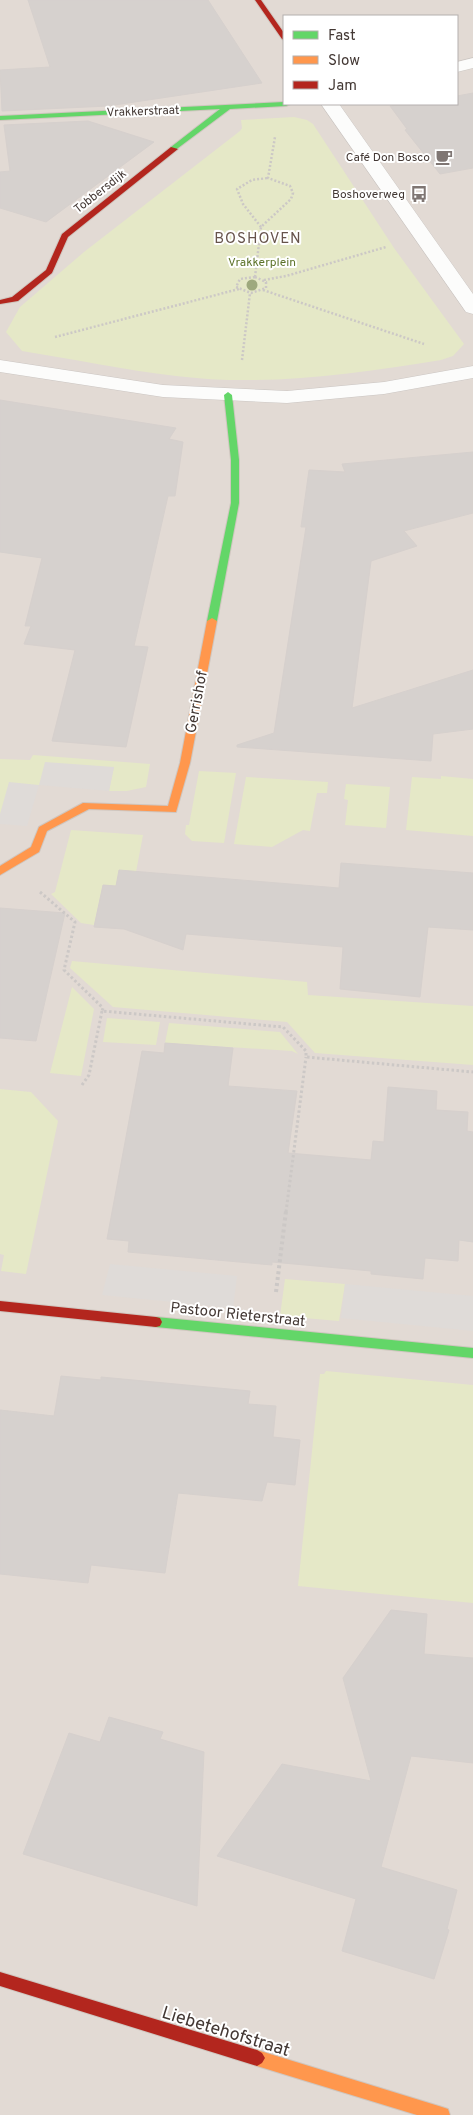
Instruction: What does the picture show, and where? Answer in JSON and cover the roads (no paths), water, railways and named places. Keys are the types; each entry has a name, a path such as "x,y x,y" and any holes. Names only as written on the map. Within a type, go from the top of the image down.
{"street":[{"path":"258,0 283,37"},
{"path":"458,67 473,63"},
{"name":"Vrakkerstraat","path":"0,118 283,104"},
{"path":"331,105 398,200 421,238 473,308"},
{"name":"Tobbersdijk","path":"0,302 15,299 49,271 65,236 228,107"},
{"path":"0,366 163,391 288,397 384,388 473,372"},
{"name":"Gerrishof","path":"5,868 35,849 43,829 87,805 172,810 185,763 235,503 233,395"},
{"name":"Pastoor Rieterstraat","path":"0,1306 473,1352"},
{"name":"Liebetehofstraat","path":"0,1980 442,2115"}],"place":[{"name":"Café Don Bosco","path":"444,157"},
{"name":"Boshoverweg","path":"419,194"}],"district":[{"name":"BOSHOVEN","path":"258,238"}],"park label":[{"name":"Vrakkerplein","path":"262,262"}]}
